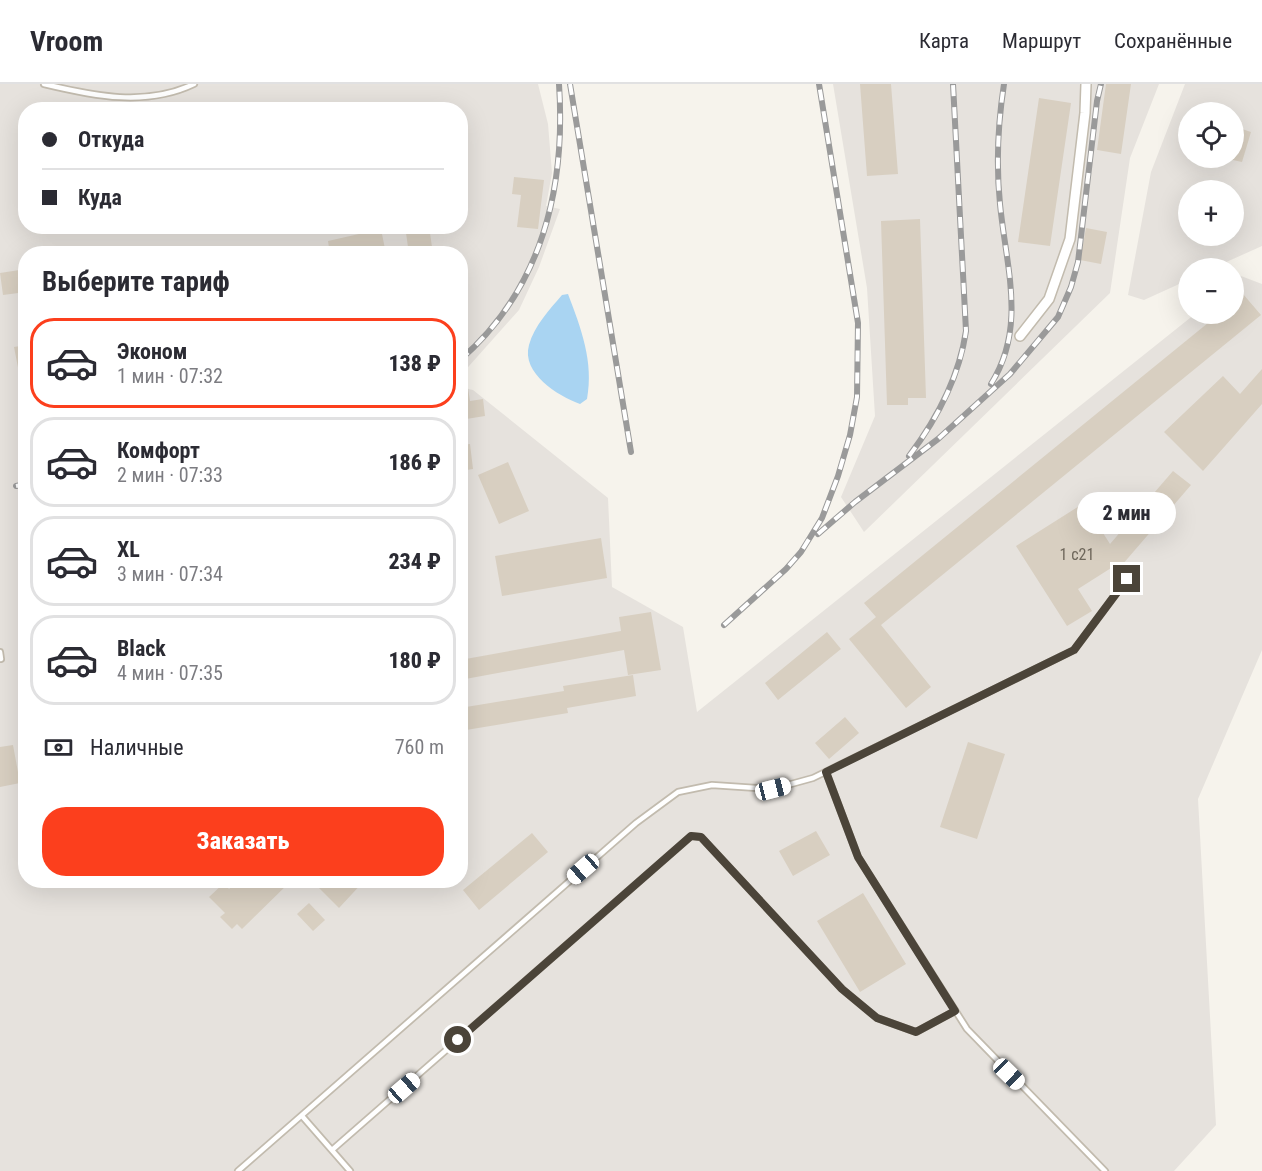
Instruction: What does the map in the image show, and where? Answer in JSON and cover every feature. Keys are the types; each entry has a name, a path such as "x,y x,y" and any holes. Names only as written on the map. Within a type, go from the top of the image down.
{"street":[{"path":"1020,336 1049,299 1070,239 1085,112 1086,84"}],"lane":[{"path":"44,84 87,94 131,99 171,92 194,84"},
{"path":"238,1171 636,823 678,792 712,785 773,789 826,772 1074,650 1127,579"},
{"path":"0,652 1,659"},
{"path":"826,772 858,857 955,1011 968,1029 1009,1074 1105,1171"},
{"path":"332,1150 691,836 701,837 842,989 877,1018 916,1032 955,1011"},
{"path":"302,1116 350,1171"}],"shaded area":[{"path":"0,84 538,84 548,124 552,173 546,206 560,209 539,267 519,310 468,367 468,246 18,246 18,888 468,888 468,389 473,390 608,498 612,587 683,627 697,712 1182,324 1244,324 1244,277 1262,284 1262,650 1198,799 1216,1125 1174,1171 0,1171"},
{"path":"833,84 1159,84 1130,158 1110,293 864,532 841,497 875,416 867,288"},
{"path":"1185,84 1262,84 1262,246 1235,258 1178,258 1178,285 1144,300 1128,295 1151,172 1178,102 1178,168 1244,168 1244,102 1178,102"}],"water":[{"path":"568,294 582,332 589,372 587,399 580,404 543,382 530,365 528,355 531,338 538,325 562,295"}],"building":[{"path":"860,84 891,84 898,174 867,176"},
{"path":"1106,84 1131,84 1121,154 1097,150"},
{"path":"1039,98 1071,103 1050,246 1018,242"},
{"path":"1244,130 1251,132 1244,155"},
{"path":"514,177 544,180 538,229 517,227 521,195 512,194"},
{"path":"920,219 926,398 908,398 908,405 887,405 881,221"},
{"path":"1086,228 1107,232 1101,264 1080,260"},
{"path":"359,234 382,234 384,246 329,246 328,241"},
{"path":"406,234 430,234 432,246 408,246"},
{"path":"18,270 18,293 3,295 0,273"},
{"path":"1244,295 1261,315 881,625 931,687 906,708 849,639 876,617 864,603 1207,324 1244,324"},
{"path":"18,346 18,368 14,347"},
{"path":"1262,369 1262,404 1203,471 1164,432 1223,376 1240,394"},
{"path":"468,388 470,401 483,399 485,416 468,419"},
{"path":"468,444 470,444 473,469 468,470"},
{"path":"508,462 529,511 499,524 478,475"},
{"path":"1173,471 1191,485 1122,565 1119,563 1078,589 1092,611 1067,626 1016,546 1084,503 1110,544"},
{"path":"601,538 607,578 502,596 495,556"},
{"path":"651,612 661,670 628,675 624,650 468,679 468,659 621,631 619,617"},
{"path":"827,632 841,649 778,700 765,683"},
{"path":"633,675 636,696 567,708 568,713 468,730 468,707 564,691 563,686"},
{"path":"845,717 859,733 829,759 815,743"},
{"path":"968,742 1005,754 977,839 940,827"},
{"path":"13,745 18,783 0,787 0,747"},
{"path":"816,831 830,855 793,876 779,851"},
{"path":"532,833 548,852 479,910 463,890"},
{"path":"219,888 284,888 242,929 237,924 232,929 220,917 225,913 209,897"},
{"path":"319,888 358,888 339,908"},
{"path":"863,893 906,964 860,992 817,921"},
{"path":"309,903 325,920 313,931 297,914"}],"railway":[{"path":"468,352 488,332 511,302 529,269 543,234 558,161 559,84"},
{"path":"570,84 631,452"},
{"path":"724,625 786,569 801,552 822,518 850,435 857,397 858,323 819,84"},
{"path":"909,456 929,427 945,397 958,365 966,331 953,84"},
{"path":"991,384 1002,362 1011,319 1011,296 998,174 999,129 1004,84"},
{"path":"818,534 855,502 938,439 1010,374 1058,317 1071,287 1078,262 1101,84"}],"route":[{"path":"458,1040 691,836 701,837 842,989 877,1018 916,1032 955,1011 858,857 826,772 1074,650 1127,579"}]}
